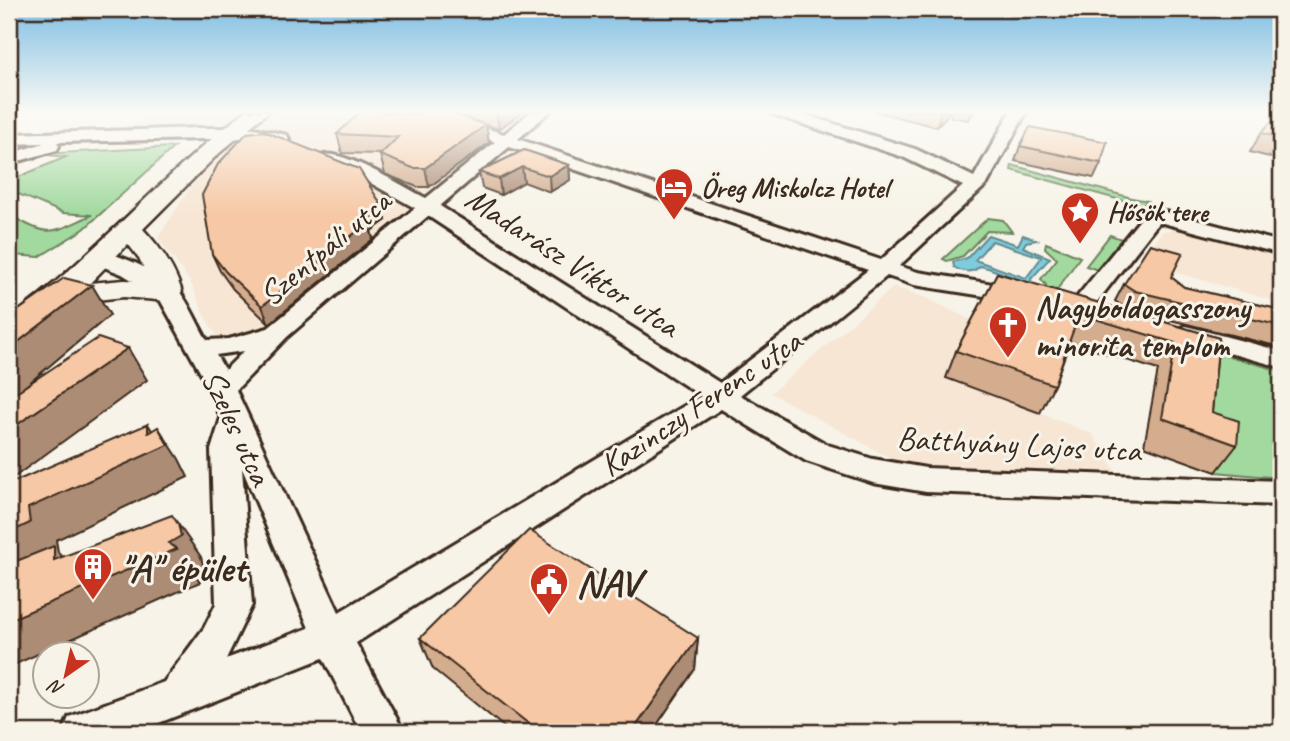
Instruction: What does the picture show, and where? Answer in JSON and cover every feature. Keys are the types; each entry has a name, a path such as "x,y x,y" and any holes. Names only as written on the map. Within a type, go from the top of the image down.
{"main road":[{"path":"9,334 51,294 130,229 215,146"},
{"path":"9,315 51,294 133,286 167,292 162,271 154,257 130,229"}],"street":[{"path":"9,159 49,146"},
{"name":"Szentpáli utca","path":"228,403 278,332 426,206 509,146"},
{"path":"528,146 914,278 1038,298"},
{"path":"886,146 909,153 976,185"},
{"name":"Kazinczy Ferenc utca","path":"84,732 332,638 721,396 884,268 981,180 1000,146"},
{"name":"Madarász Viktor utca","path":"315,152 373,177 426,206 721,396"},
{"path":"1107,313 1071,304 1154,215 1281,248"},
{"name":"Szeles utca","path":"99,257 130,269 167,292 201,348 332,638 383,732"},
{"path":"1158,327 1281,359"},
{"path":"201,348 230,347 278,332"},
{"name":"Batthyány Lajos utca","path":"721,396 817,453 873,471 926,480 1164,488"},
{"path":"178,695 217,640 234,605 226,450 228,403"},
{"path":"1164,488 1281,493"}],"shaded area":[{"path":"230,146 492,146 278,332 220,341 205,317 191,283 158,238 199,174"},
{"path":"1191,228 1281,249 1281,303 1140,262 1163,231"},
{"path":"894,287 926,298 975,322 1040,413 1092,434 1122,482 918,473 771,393"}],"green space":[{"path":"174,147 84,229 39,257 9,253 9,215 50,231 92,215 63,213 9,190 18,177 66,157 39,154"},
{"path":"1012,165 1148,201 1142,206 1011,170"},
{"path":"988,218 1003,220 1012,232 987,231 963,256 947,261 943,259"},
{"path":"1110,235 1127,241 1101,271 1086,266"},
{"path":"1046,243 1080,257 1054,294 1044,290 1046,285 1041,279 1057,259 1045,248"},
{"path":"1088,316 1281,371 1281,478 1216,472 1201,365"}],"water":[{"path":"988,235 1018,245 1023,235 1037,240 1026,242 1023,247 1050,258 1031,279 1032,284 980,266 967,271 954,267 953,262 967,258","holes":["992,241 1041,257 1026,278 975,260"]}],"building":[{"path":"235,146 300,146 359,169 381,204 365,216 369,222 262,306 226,272 212,254 202,195 218,164"},
{"path":"389,146 457,146 425,168 413,168 380,155"},
{"path":"1020,146 1106,146 1101,163"},
{"path":"524,150 569,165 549,176 522,167 499,179 479,172"},
{"path":"1150,244 1183,253 1171,277 1184,287 1281,310 1281,326 1135,291 1124,284"},
{"path":"997,273 1219,338 1212,412 1239,421 1237,445 1162,418 1175,343 1079,314 1054,385 956,351"},
{"path":"64,278 92,285 9,349 9,317"},
{"path":"98,338 128,348 9,430 9,397"},
{"path":"148,424 148,433 158,427 168,445 28,508 30,523 9,533 9,484"},
{"path":"172,515 181,536 169,543 177,549 9,620 9,564 54,546 54,560"},
{"name":"NAV","path":"529,530 698,638 632,732 539,732 420,638"}],"place":[{"name":"Öreg Miskolcz Hotel","path":"674,221"},
{"name":"Hősök tere","path":"1080,245"},
{"name":"Nagyboldogasszony minorita templom","path":"1008,359"},
{"name":"\"A\" épület","path":"93,601"},
{"name":"NAV","path":"549,616"}]}
